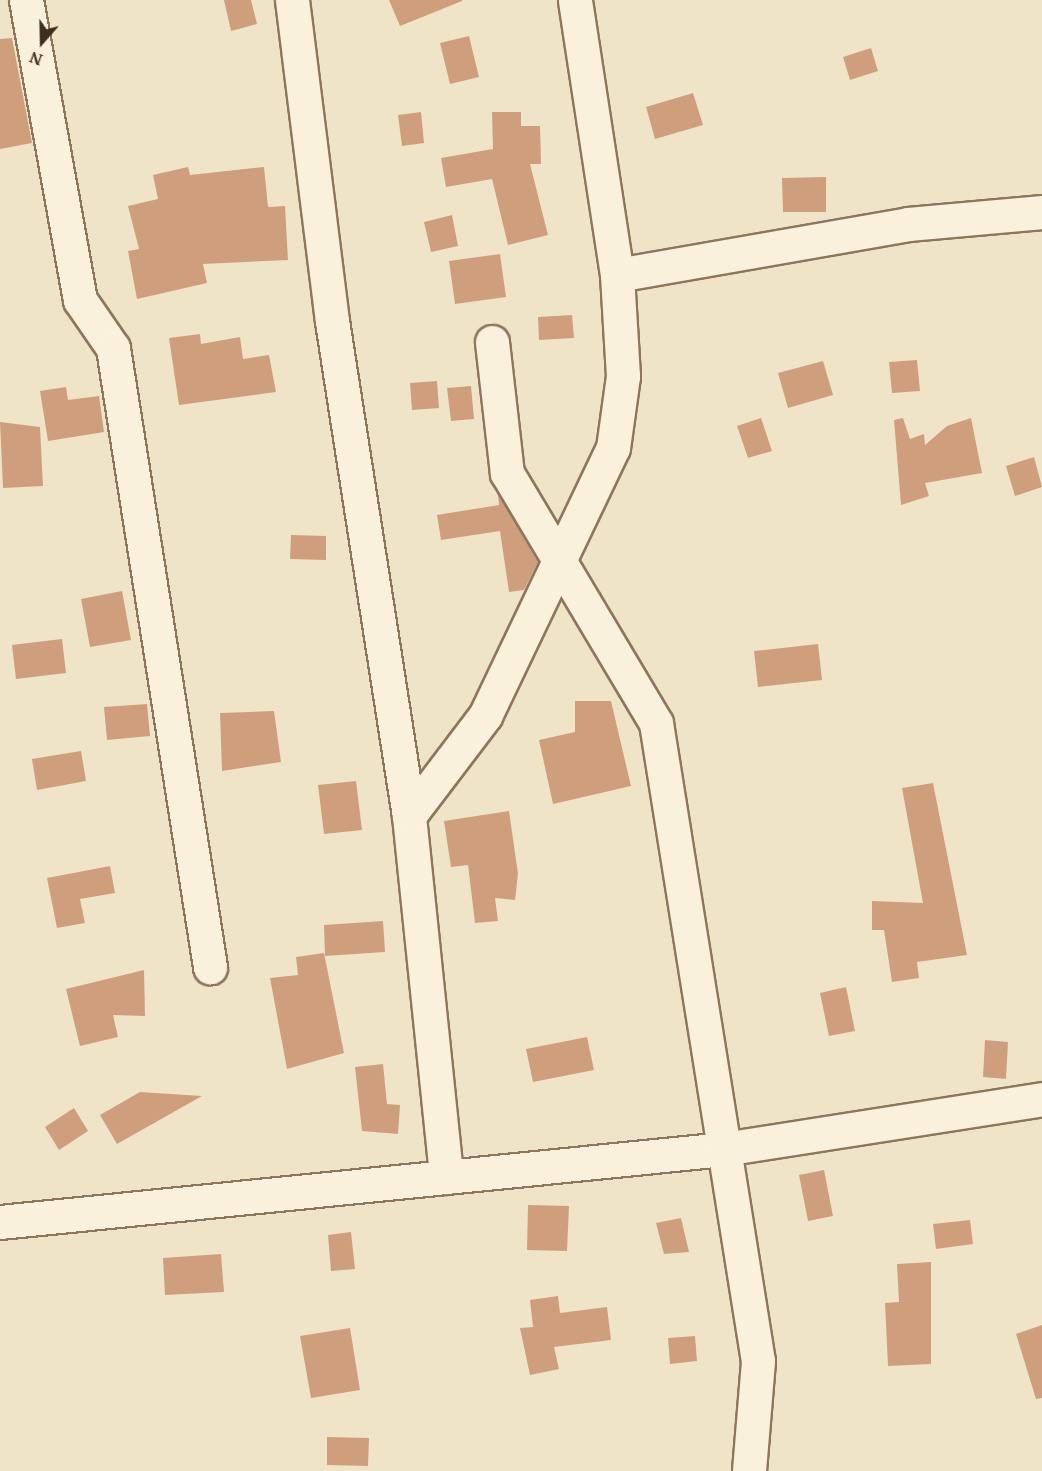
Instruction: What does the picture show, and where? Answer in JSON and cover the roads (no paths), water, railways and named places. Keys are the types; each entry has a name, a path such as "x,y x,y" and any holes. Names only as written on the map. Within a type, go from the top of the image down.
{"street":[{"path":"26,0 80,300 113,348 210,968"},
{"path":"292,0 332,321 409,816 446,1177"},
{"path":"409,816 485,716 613,448 624,376 617,274 575,0"},
{"path":"617,274 908,224 1042,212"},
{"path":"492,342 507,474 656,723 758,1360 749,1471"},
{"path":"0,1222 724,1149 1042,1099"}]}
